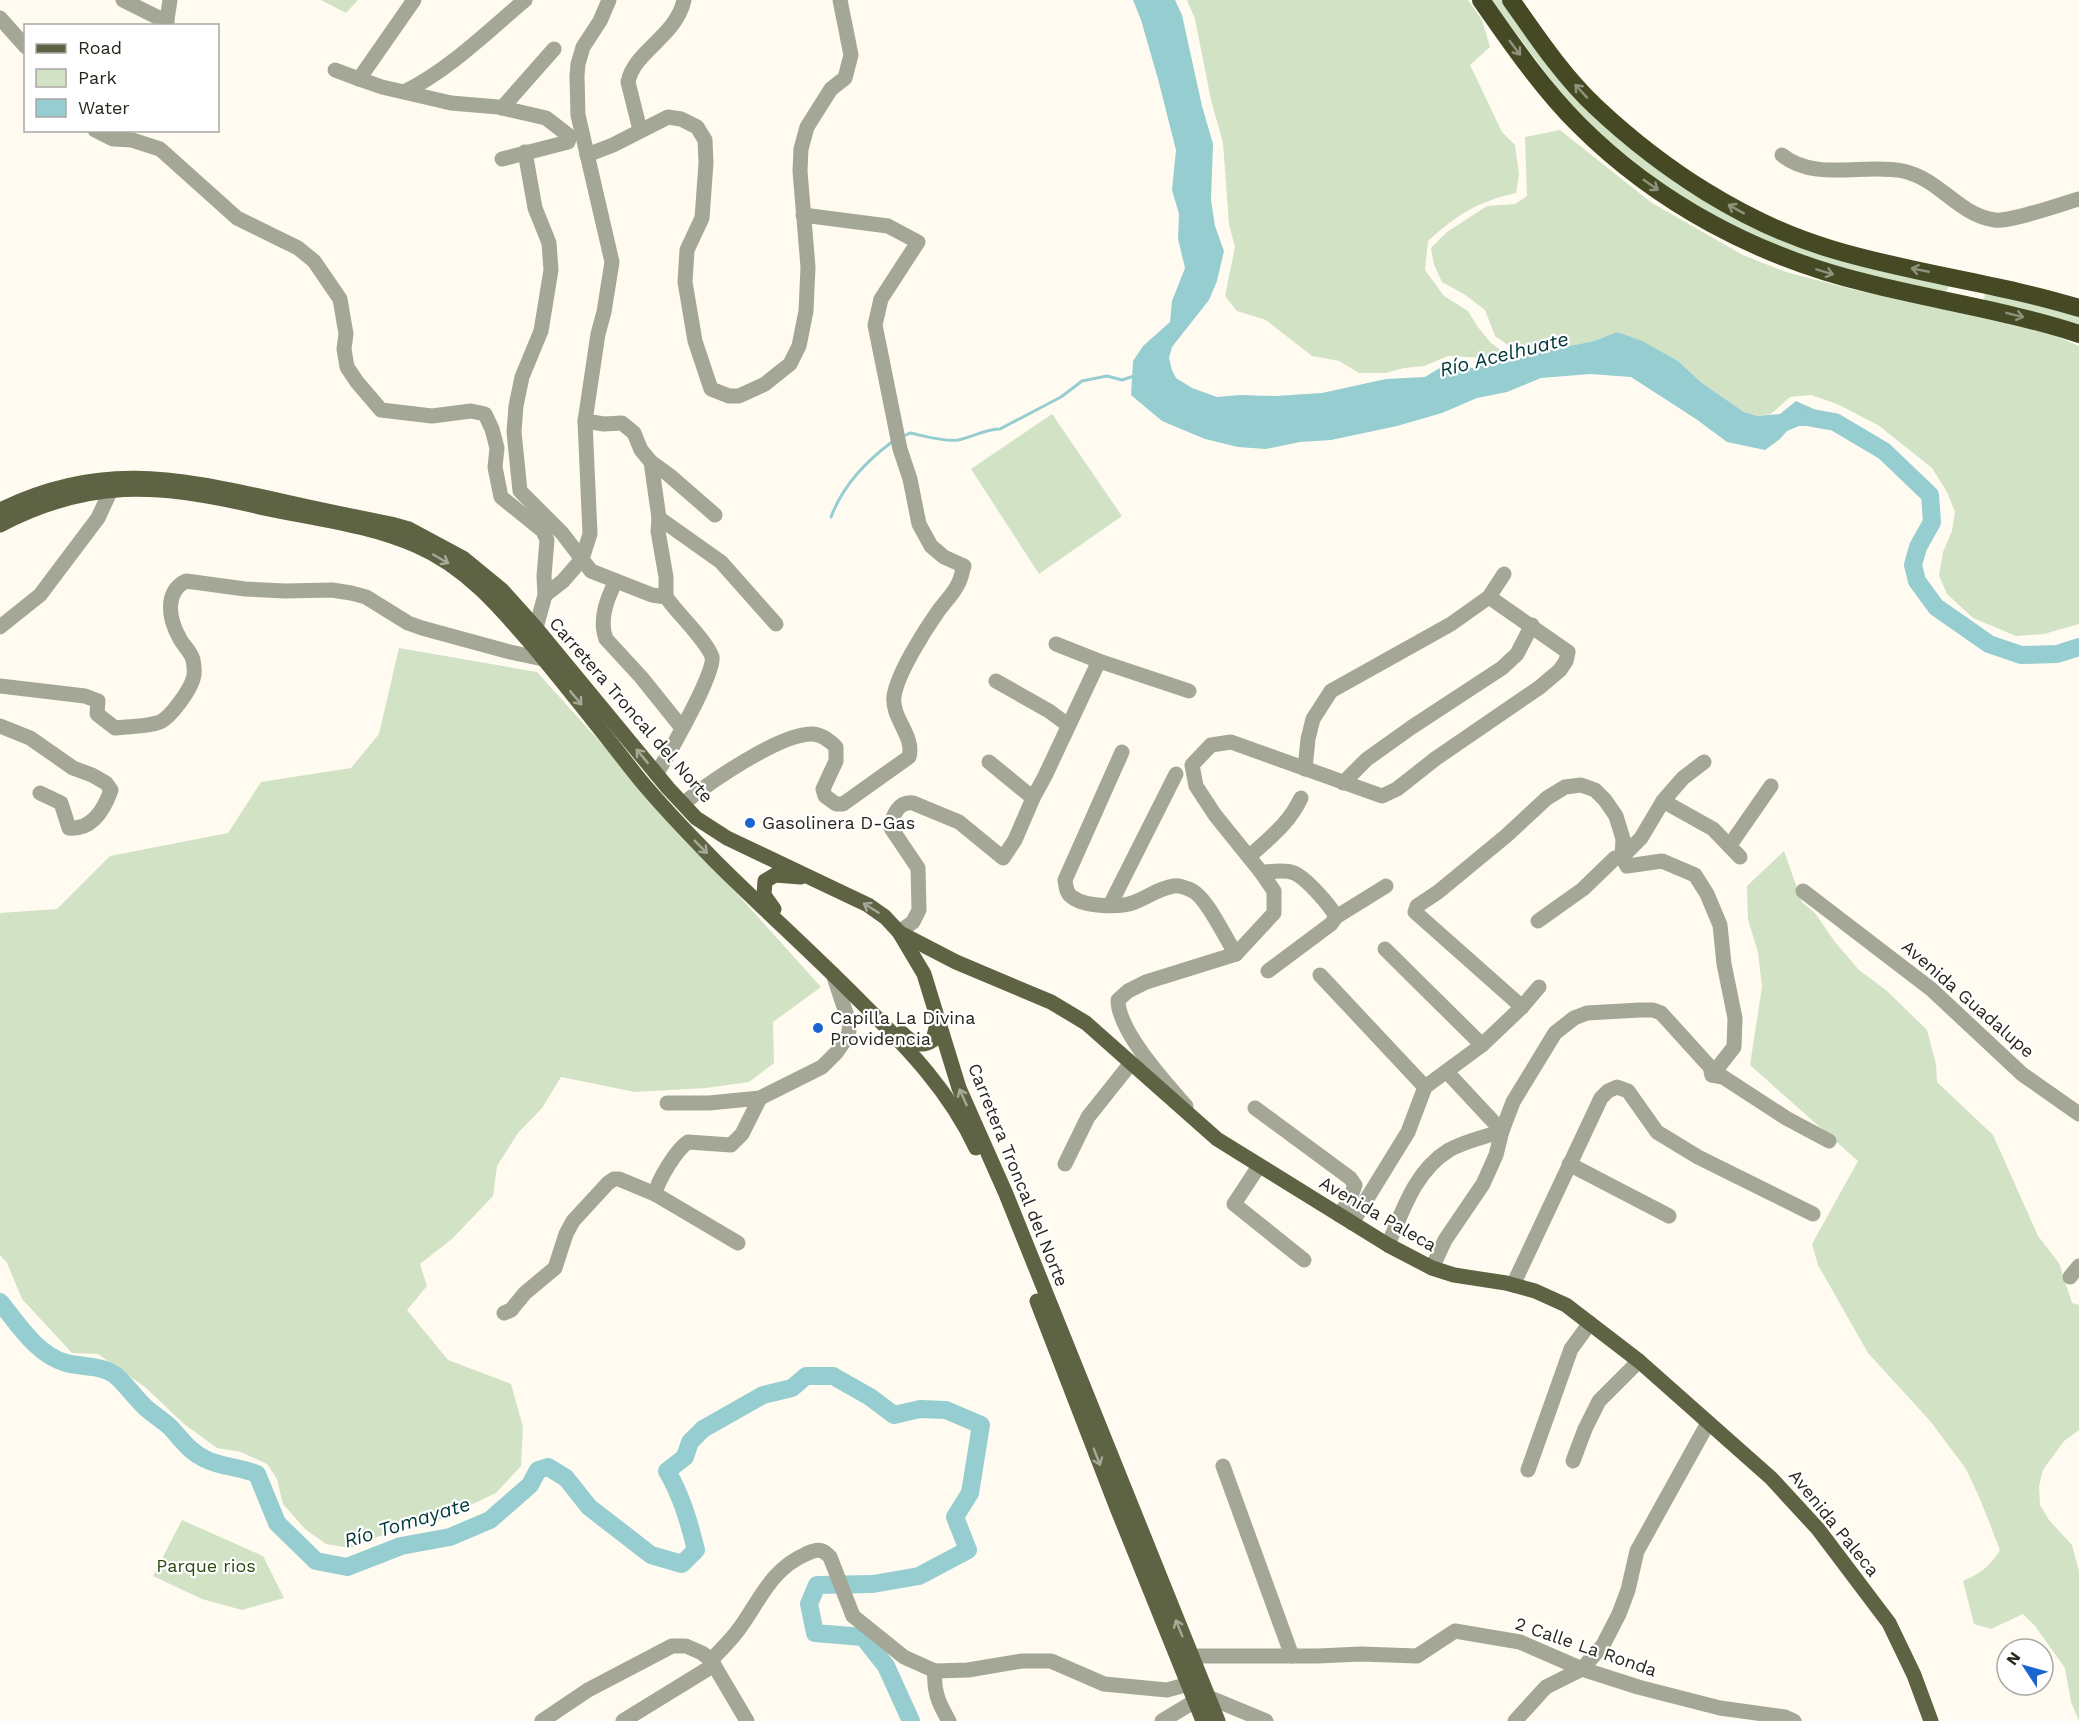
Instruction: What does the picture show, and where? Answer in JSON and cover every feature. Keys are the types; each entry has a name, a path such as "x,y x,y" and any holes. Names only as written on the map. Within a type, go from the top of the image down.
{"highway":[{"path":"1481,0 1532,70 1578,124 1632,171 1679,204 1742,241 1772,254 1859,282 1982,308 2045,323 2079,334"},
{"path":"1511,0 1561,68 1595,106 1645,148 1704,190 1767,224 1831,249 1986,284 2079,308"},
{"path":"1942,299 1950,298 1956,290 1954,281 1948,276"},
{"path":"1982,308 1978,296 1979,291 1986,284"}],"main road":[{"name":"Carretera Troncal del Norte","path":"0,510 34,495 67,485 116,478 144,477 204,484 391,524 419,534 463,558 502,590 656,774 696,818 713,830 877,911 898,932 924,974 959,1088 1006,1194 1191,1656 1202,1699 1203,1721"},
{"name":"Carretera Troncal del Norte","path":"0,525 49,502 78,495 111,490 164,489 215,496 382,533 418,546 458,570 483,590 503,610 580,702 660,804 734,880 811,951 918,1060 953,1108 973,1141 994,1188 1117,1508 1189,1684 1218,1721"},
{"path":"792,934 764,895 763,885 767,879 775,875 813,879"},
{"name":"Avenida Paleca","path":"898,932 962,964 1051,1002 1086,1023 1217,1139 1388,1245 1432,1268 1454,1275 1535,1291 1566,1305 1590,1323 1639,1361 1771,1478 1818,1529 1889,1623 1914,1675 1931,1721"},
{"path":"811,951 851,984 912,1041 923,1045 933,1040 938,1018"},
{"path":"924,974 929,965 936,960 962,964"}],"street":[{"path":"123,0 166,24 170,0"},
{"path":"359,79 414,0"},
{"path":"404,92 448,64 525,0"},
{"path":"545,595 562,581 582,559 590,534 585,421 612,262 578,115 578,64 582,47 600,21 609,0"},
{"path":"640,130 628,82 630,74 651,47 669,31 682,10 684,0"},
{"path":"335,70 404,92 451,102 502,108 546,118 568,135 569,139 586,150 613,145 668,117 681,119 697,127 705,140 706,163 702,218 687,250 685,282 695,342 711,388 729,396 739,396 765,384 790,364 799,346 806,311 808,267 803,214 801,149 807,127 831,89 844,78 851,55 840,0"},
{"path":"0,18 24,45"},
{"path":"502,108 554,49"},
{"path":"99,132 113,139 151,138 160,149 237,218 298,248 314,261 340,299 346,334 344,349 347,367 381,410 432,416 471,411 485,414 497,448 495,467 501,497 543,531 547,540 545,595 536,628"},
{"path":"502,159 568,142 569,139"},
{"path":"525,152 535,208 549,243 551,270 541,331 522,377 516,406 514,432 520,491 562,533 591,571 652,595 666,597"},
{"path":"1782,155 1790,161 1825,170 1884,168 1905,172 1928,180 1970,213 1998,220 2079,199"},
{"path":"684,803 740,764 789,740 812,734 830,741 836,747 836,761 823,789 825,796 836,804 843,804 909,757 911,750 909,740 895,711 894,696 911,655 932,619 959,584 964,566 944,557 931,546 919,524 910,479 900,449 875,325 881,299 918,242 888,226 803,214"},
{"path":"585,421 604,424 622,423 634,433 641,450 651,462 678,482 715,515"},
{"path":"651,462 659,518 658,531 666,577 666,597 694,631 712,657 713,664 666,760 656,774"},
{"path":"0,627 40,595 98,518 111,490"},
{"path":"659,518 721,562 776,624"},
{"path":"1305,770 1313,719 1331,691 1451,624 1489,597 1504,574"},
{"path":"0,686 85,696 98,701 97,714 115,728 158,723 168,718 193,678 194,663 190,652 179,638 172,622 171,597 178,585 186,581 245,589 332,590 351,593 366,597 408,623 422,628 543,659"},
{"path":"616,581 604,615 603,632 606,639 641,677 682,728"},
{"path":"1217,1139 1179,1098 1131,1037 1118,1012 1118,1000 1128,991 1146,982 1236,954 1274,913 1274,891 1215,815 1196,786 1192,765 1210,745 1231,742 1382,796 1397,789 1435,759 1540,687 1566,662 1568,652 1489,597"},
{"path":"1343,783 1367,759 1502,668 1517,654 1532,626"},
{"path":"1056,644 1189,691"},
{"path":"898,932 913,922 919,910 920,896 918,868 891,828 891,821 901,805 906,802 913,803 959,822 1003,858 1015,840 1032,798 1046,776 1099,661"},
{"path":"996,681 1049,711 1068,725"},
{"path":"0,726 30,738 73,768 106,783 111,790 107,802 96,818 87,826 79,829 69,828 61,803 40,793"},
{"path":"1122,752 1065,880 1066,889 1071,896 1093,905 1134,903 1147,895 1176,885 1193,891 1204,899 1236,954"},
{"path":"990,762 1032,798"},
{"path":"1538,921 1583,889 1615,858 1622,857 1641,838 1663,801 1683,778 1704,762"},
{"path":"1110,905 1176,774"},
{"path":"1522,1007 1415,912 1417,906 1438,892 1506,836 1547,798 1564,787 1581,785 1594,790 1605,800 1616,816 1623,839 1622,857 1627,866 1662,861 1695,875 1707,894 1720,925 1724,964 1735,1018 1734,1047 1713,1075"},
{"path":"1663,801 1713,829 1735,851 1771,786"},
{"path":"1248,857 1286,823 1293,815 1301,798"},
{"path":"1261,872 1284,871 1298,874 1332,909 1336,917"},
{"path":"1268,971 1331,924 1336,917 1386,886"},
{"name":"Avenida Guadalupe","path":"1803,891 1931,989 2022,1074 2079,1114"},
{"path":"1385,950 1482,1045"},
{"path":"667,1102 709,1103 760,1098 822,1067 848,1036 850,1025 833,974"},
{"path":"1320,975 1425,1087"},
{"path":"1346,1219 1408,1132 1425,1087 1482,1045 1522,1007 1539,987"},
{"path":"1432,1268 1445,1240 1484,1184 1514,1102 1555,1033 1574,1018 1587,1013 1653,1010 1661,1013 1710,1067 1713,1075"},
{"path":"1065,1164 1088,1117 1131,1063"},
{"path":"1447,1072 1502,1131"},
{"path":"1713,1075 1723,1077 1786,1118 1830,1141"},
{"path":"1513,1285 1601,1098 1608,1091 1617,1087 1628,1091 1657,1132 1698,1157 1813,1214"},
{"path":"655,1194 683,1145 688,1142 731,1145 742,1134 760,1098"},
{"path":"1255,1108 1350,1178 1354,1185 1346,1219"},
{"path":"1388,1245 1413,1187 1433,1162 1450,1149 1502,1131"},
{"path":"1569,1164 1669,1216"},
{"path":"1259,1166 1234,1204 1304,1260"},
{"path":"504,1313 511,1310 525,1293 555,1268 566,1234 573,1221 614,1179 655,1194 738,1244"},
{"path":"1528,1470 1571,1349 1590,1323"},
{"path":"1573,1461 1599,1401 1639,1361"},
{"path":"1515,1721 1546,1687 1582,1669 1603,1645 1628,1590 1637,1551 1708,1423"},
{"path":"1223,1466 1292,1656"},
{"path":"623,1721 713,1662 782,1568 800,1556 819,1549 827,1553 832,1562 853,1616 904,1657 935,1671 968,1670 1022,1661 1051,1661 1104,1684 1167,1690 1189,1684"},
{"name":"2 Calle La Ronda","path":"1191,1656 1361,1654 1417,1656 1455,1631 1520,1642 1582,1669 1638,1687 1720,1708 1785,1717 1794,1721"},
{"path":"542,1721 588,1690 672,1646 686,1646 702,1653 713,1662 747,1721"},
{"path":"935,1671 936,1697 950,1721"},
{"path":"1161,1721 1202,1699 1266,1721"}],"green space":[{"path":"321,0 358,0 346,13"},
{"path":"1187,0 1468,0 1482,20 1490,47 1470,65 1502,132 1515,145 1519,174 1516,193 1478,205 1438,232 1428,241 1425,270 1444,296 1468,311 1491,343 1502,351 1484,358 1448,356 1424,366 1386,373 1359,373 1339,361 1312,356 1266,320 1237,311 1225,296 1235,247 1229,224 1223,143 1211,100 1195,19"},
{"path":"1491,0 1507,0 1525,28 1702,196 1950,285 1945,293 1874,279 1764,244 1678,197 1579,117"},
{"path":"1560,130 1652,203 1743,255 1786,272 1855,290 1950,309 2051,334 2079,346 2079,624 2044,634 2016,636 1973,618 1947,594 1939,576 1943,552 1952,531 1955,512 1947,492 1932,468 1878,425 1837,404 1811,395 1790,397 1771,414 1757,416 1744,412 1702,383 1678,361 1617,332 1594,341 1530,354 1516,351 1495,336 1485,310 1464,294 1442,282 1434,265 1431,248 1447,232 1487,206 1515,204 1527,196 1525,137"},
{"path":"1985,292 2079,313 2079,327 1984,301"},
{"path":"1052,414 1122,516 1039,574 971,469"},
{"path":"399,648 537,672 821,987 773,1022 774,1063 749,1082 706,1088 635,1092 561,1077 542,1108 518,1133 497,1166 493,1196 453,1238 420,1264 427,1286 407,1310 448,1360 511,1384 523,1427 521,1466 496,1493 441,1519 405,1526 350,1548 326,1544 305,1529 283,1504 277,1479 267,1464 241,1452 217,1448 184,1424 145,1387 98,1354 72,1353 22,1299 7,1263 0,1255 0,913 57,909 110,856 228,833 261,782 351,768 379,734"},
{"path":"1784,851 1802,902 1815,913 1835,942 1859,970 1887,991 1927,1030 1936,1064 1937,1082 1993,1135 2038,1236 2059,1263 2072,1303 2079,1305 2079,1430 2064,1441 2043,1470 2039,1486 2040,1505 2049,1520 2072,1545 2079,1571 2079,1721 2071,1702 2065,1668 2055,1654 2055,1637 2043,1637 2023,1614 1991,1629 1974,1624 1963,1581 1984,1569 2000,1550 1980,1499 1966,1469 1931,1422 1868,1353 1818,1265 1812,1244 1858,1161 1750,1065 1762,987 1758,952 1748,920 1747,886"},
{"name":"Parque rios","path":"182,1520 263,1556 284,1598 242,1610 202,1599 153,1576"}],"water":[{"path":"1133,0 1175,0 1182,15 1202,106 1213,144 1211,200 1215,226 1224,251 1217,281 1209,300 1172,347 1169,358 1176,378 1192,388 1217,397 1322,393 1386,379 1425,377 1452,364 1472,368 1513,361 1530,354 1594,341 1617,332 1642,341 1678,361 1702,383 1744,412 1757,416 1780,414 1796,401 1835,422 1816,426 1799,426 1787,431 1765,450 1727,442 1631,377 1590,374 1541,378 1507,392 1477,398 1442,413 1397,426 1331,440 1300,442 1266,449 1238,447 1205,439 1162,421 1131,395 1133,361 1143,346 1170,322 1172,301 1185,268 1178,239 1179,214 1172,190 1176,150 1158,79"}],"waterway":[{"path":"906,435 910,433 946,440 963,439 989,430 1000,429 1061,397 1082,381 1107,376 1122,380 1134,376"},
{"name":"Río Acelhuate","path":"1812,418 1835,422 1884,451 1930,495 1932,522 1918,547 1913,565 1917,581 1936,607 1989,644 2021,655 2057,654 2079,647"},
{"path":"831,517 848,484 892,442"},
{"name":"Río Tomayate","path":"0,1302 29,1338 46,1353 66,1363 98,1368 115,1375 146,1408 168,1425 199,1456 217,1464 257,1474 277,1523 316,1561 347,1567 401,1546 450,1537 490,1520 530,1485 538,1470 548,1467 566,1478 589,1507 651,1555 682,1564 696,1550 677,1490 667,1471 685,1457 690,1442 703,1429 763,1395 792,1388 806,1376 833,1376 870,1397 894,1415 920,1409 946,1410 981,1425 970,1493 955,1517 968,1550 919,1576 873,1584 817,1585 809,1604 815,1633 863,1637 886,1666 911,1721"}],"place":[{"name":"Gasolinera D-Gas","path":"750,823"},
{"name":"Capilla La Divina Providencia","path":"818,1028"}]}
